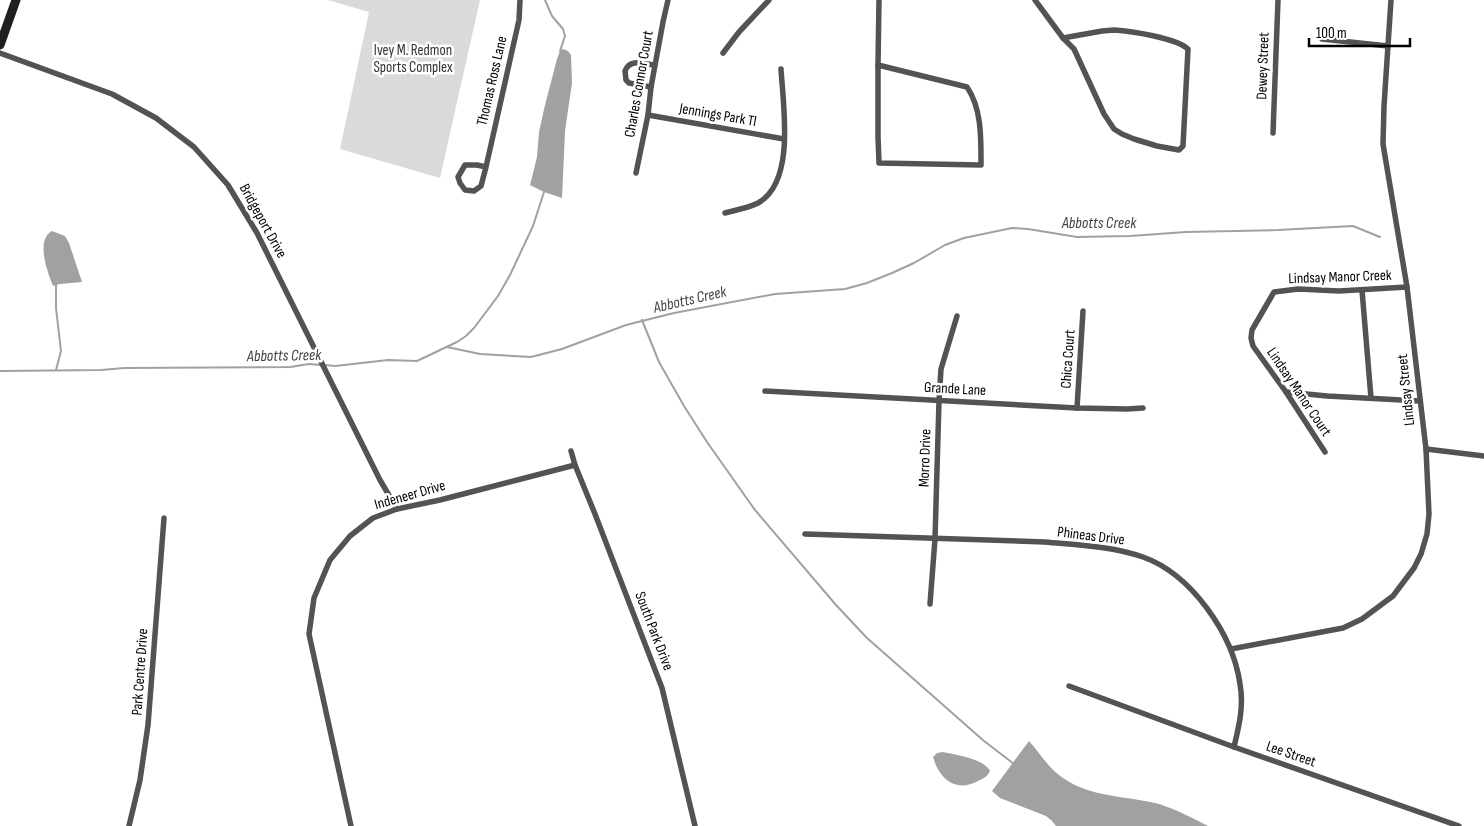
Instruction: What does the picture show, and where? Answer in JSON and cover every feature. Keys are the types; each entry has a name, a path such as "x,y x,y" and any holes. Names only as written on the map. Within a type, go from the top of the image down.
{"street":[{"path":"0,44 16,0"},
{"name":"Thomas Ross Lane","path":"486,167 465,165 458,177 465,190 474,191 481,186 486,167 519,20 520,0"},
{"name":"Charles Connor Court","path":"636,173 668,0"},
{"path":"723,53 739,32 769,0"},
{"path":"878,64 967,87 972,94 980,128 981,165 879,163 878,64 879,0"},
{"path":"1035,0 1062,38 1074,49 1100,108 1114,129 1122,134 1157,146 1175,150 1183,146 1188,52 1186,47 1144,34 1114,30 1102,30 1062,38"},
{"name":"Dewey Street","path":"1273,133 1278,0"},
{"name":"Lindsay Street","path":"1231,649 1343,628 1362,619 1392,596 1414,568 1421,554 1427,534 1429,514 1426,449 1407,286 1383,144 1391,0"},
{"path":"1322,39 1388,46"},
{"name":"Bridgeport Drive","path":"0,53 112,94 156,118 194,147 228,185 257,233 380,480 397,509"},
{"path":"651,87 632,85 626,80 625,71 630,64 635,62 655,65"},
{"path":"725,212 759,202 773,190 780,174 785,120 781,69"},
{"name":"Jennings Park Tl","path":"648,115 784,139"},
{"name":"Lindsay Manor Creek","path":"1274,292 1298,289 1362,290 1407,286"},
{"path":"1362,290 1371,398"},
{"name":"Lindsay Manor Court","path":"1274,292 1252,330 1253,346 1325,452"},
{"name":"Chica Court","path":"1077,408 1083,311"},
{"name":"Morro Drive","path":"930,604 935,539 941,369 957,316"},
{"name":"Grande Lane","path":"765,390 1077,408 1143,408"},
{"path":"1286,392 1420,401"},
{"path":"1426,449 1484,456"},
{"name":"South Park Drive","path":"570,451 662,688 695,826"},
{"name":"Indeneer Drive","path":"351,826 309,634 314,598 330,560 350,536 373,518 397,509 574,465"},
{"name":"Park Centre Drive","path":"129,826 140,780 148,725 164,518"},
{"name":"Phineas Drive","path":"805,534 1045,542 1107,548 1143,557 1165,568 1189,588 1211,614 1231,649 1240,683 1242,702 1234,747"},
{"name":"Lee Street","path":"1069,686 1234,747 1460,826"}],"green space":[{"name":"Ivey M. Redmon Sports Complex","path":"328,0 480,0 440,178 340,149 369,12"}],"shaded area":[{"path":"563,49 571,55 572,83 565,131 562,198 530,185 537,157 539,132 545,105 557,59 560,51"},
{"path":"52,231 65,236 82,282 53,286 44,257 44,242 47,235"},
{"path":"1029,741 1053,770 1073,784 1108,795 1161,805 1208,826 1056,826 1046,816 1000,798 992,791"},
{"path":"943,752 975,760 982,763 990,771 985,777 970,784 963,785 949,782 939,772 933,757 937,753"}],"waterway":[{"path":"545,0 552,16 563,29 565,36 560,51"},
{"path":"325,365 335,366 388,360 417,361 466,336 498,296 510,275 533,226 544,192"},
{"name":"Abbotts Creek","path":"447,347 480,354 531,357 562,349 626,325 674,313 775,294 845,289 892,273 945,245 964,238 1012,228 1077,237 1353,226 1380,237"},
{"path":"56,283 56,308 61,351 56,370"},
{"path":"642,320 659,362 684,406 755,510 836,605 867,638 984,741 1014,764"},
{"name":"Abbotts Creek","path":"0,371 320,365"}]}
